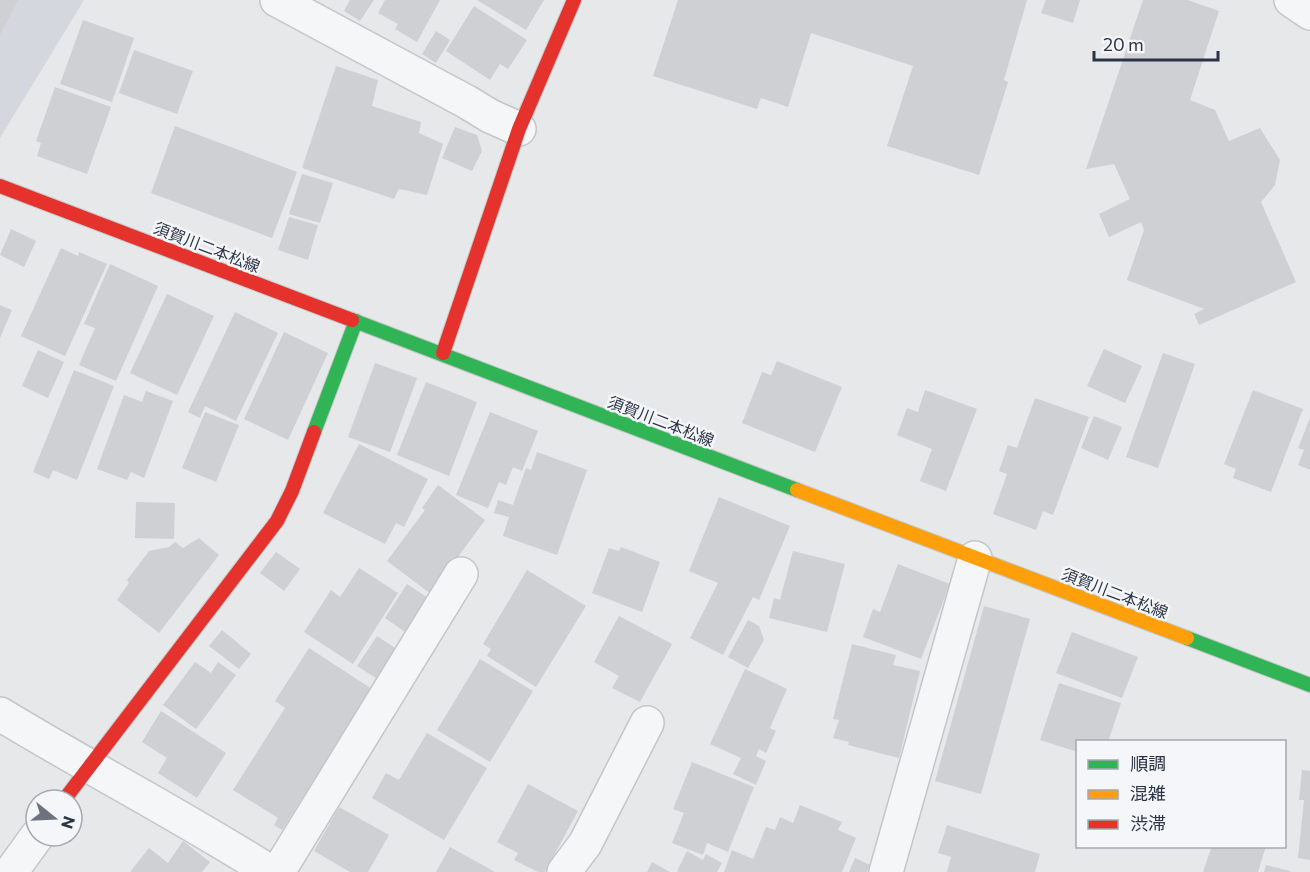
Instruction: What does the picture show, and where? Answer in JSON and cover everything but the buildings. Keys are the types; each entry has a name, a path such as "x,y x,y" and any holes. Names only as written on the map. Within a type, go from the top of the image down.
{"main road":[{"path":"443,353 519,129 574,0"},
{"name":"須賀川二本松線","path":"0,186 1310,685"},
{"path":"73,788 277,521 292,491 356,321"}],"street":[{"path":"277,0 490,116 519,129"},
{"path":"1291,0 1310,14"},
{"path":"886,872 975,558"},
{"path":"278,872 461,574"},
{"path":"0,714 88,767 180,817 270,872"},
{"path":"564,872 585,844 647,723"},
{"path":"11,872 28,848"}],"shaded area":[{"path":"0,0 84,0 0,138"}],"traffic: fast":[{"path":"352,320 797,490"},
{"path":"314,432 356,321"},
{"path":"1187,638 1310,685"}],"traffic: slow":[{"path":"797,490 1187,638"}],"traffic: jam":[{"path":"443,353 519,129 574,0"},
{"path":"0,186 352,320"},
{"path":"73,788 277,521 292,491 314,432"}]}
